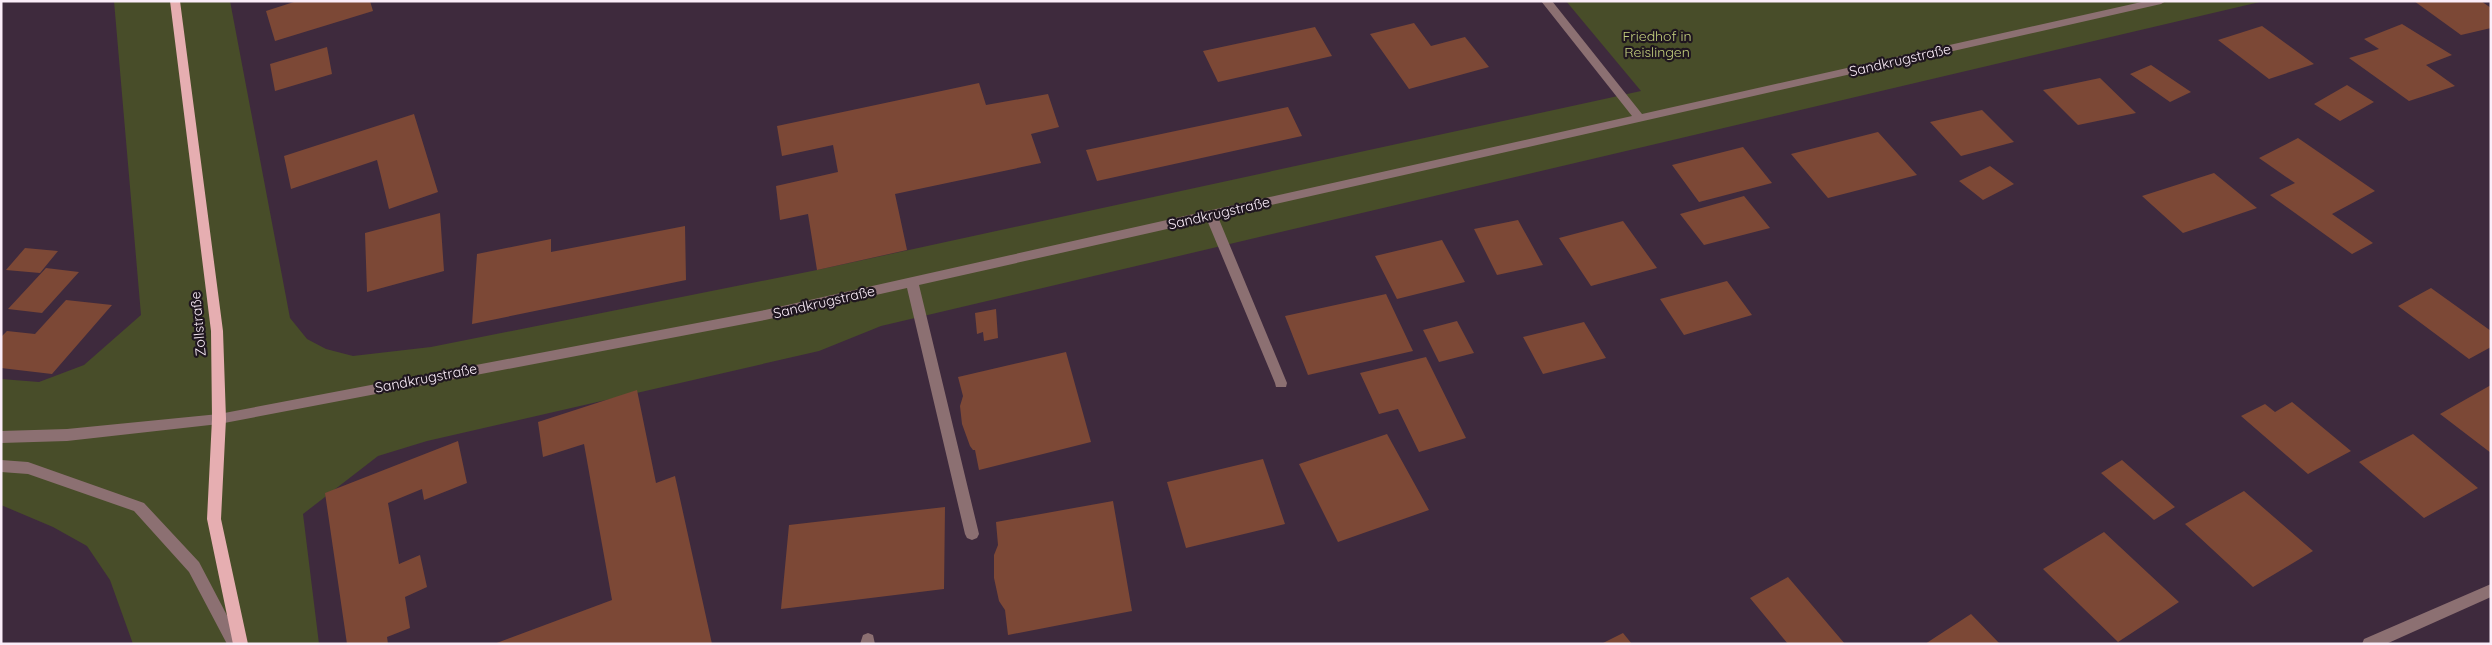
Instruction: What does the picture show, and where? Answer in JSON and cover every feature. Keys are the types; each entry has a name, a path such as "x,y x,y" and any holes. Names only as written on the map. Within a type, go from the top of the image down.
{"main road":[{"name":"Zollstraße","path":"175,1 217,330 219,419 214,519 241,644"}],"street":[{"path":"1546,1 1638,117"},
{"name":"Sandkrugstraße","path":"1,436 68,435 219,419 765,315 1638,117 2161,1"},
{"path":"1212,214 1281,383"},
{"path":"912,282 972,534"},
{"path":"1,466 28,468 139,507 194,566 235,644"},
{"path":"2369,644 2491,590"}],"green space":[{"name":"Friedhof in Reislingen","path":"114,1 230,1 290,318 307,339 326,349 353,356 431,347 817,270 1641,91 1566,1 2264,1 881,326 819,351 427,441 378,456 303,514 319,644 133,644 110,580 87,546 53,527 1,505 1,379 39,382 84,365 141,315"}],"building":[{"path":"297,1 370,1 373,11 275,41 266,11"},
{"path":"2414,1 2481,1 2491,8 2491,28 2461,35"},
{"path":"1414,23 1431,46 1465,37 1489,67 1409,89 1370,34"},
{"path":"2402,24 2452,55 2426,65 2455,86 2409,101 2349,58 2379,49 2364,39"},
{"path":"2262,26 2314,64 2269,79 2218,40"},
{"path":"1315,27 1332,56 1218,82 1203,51"},
{"path":"327,47 332,74 275,91 270,64"},
{"path":"2151,65 2191,92 2170,102 2130,74"},
{"path":"2100,78 2136,113 2078,125 2043,90"},
{"path":"979,83 986,105 1048,94 1059,127 1031,134 1041,163 895,194 907,250 817,270 808,214 780,220 776,186 838,172 833,145 782,156 777,126"},
{"path":"2347,85 2374,102 2340,121 2314,104"},
{"path":"1288,107 1302,136 1097,181 1086,150"},
{"path":"1982,110 2014,142 1961,156 1930,122"},
{"path":"414,114 438,192 389,209 377,160 291,189 284,156"},
{"path":"1878,132 1917,175 1828,198 1791,154"},
{"path":"2298,138 2375,191 2332,214 2373,243 2352,254 2270,195 2295,183 2259,158"},
{"path":"1743,147 1772,183 1699,202 1672,165"},
{"path":"1990,166 2014,184 1983,200 1959,181"},
{"path":"2214,173 2257,208 2183,233 2142,196"},
{"path":"1744,196 1770,228 1704,245 1680,214"},
{"path":"440,213 444,271 367,292 365,233"},
{"path":"1518,220 1543,265 1497,275 1474,229"},
{"path":"1623,221 1657,268 1591,286 1559,238"},
{"path":"685,226 686,280 472,324 477,254 551,239 551,252"},
{"path":"1442,240 1465,282 1397,299 1375,256"},
{"path":"25,248 58,251 40,273 6,270"},
{"path":"46,268 79,272 42,313 8,309"},
{"path":"1727,281 1752,315 1684,335 1660,299"},
{"path":"2431,288 2491,331 2491,347 2469,359 2398,306"},
{"path":"1386,294 1413,351 1308,375 1285,316"},
{"path":"66,300 112,305 52,374 1,368 1,337 7,331 35,334"},
{"path":"996,309 998,338 984,341 983,332 977,334 975,313"},
{"path":"1457,321 1474,353 1439,362 1423,330"},
{"path":"1584,322 1606,358 1543,374 1523,337"},
{"path":"1066,352 1091,442 979,470 975,450 970,446 962,424 960,406 963,396 958,377"},
{"path":"1426,357 1466,438 1419,452 1398,409 1379,414 1360,373"},
{"path":"2491,385 2491,453 2440,414"},
{"path":"637,390 656,483 675,476 712,644 494,644 612,600 584,444 543,457 538,422"},
{"path":"2292,402 2351,451 2308,474 2241,416 2265,404 2275,412"},
{"path":"1387,434 1429,510 1338,542 1299,464"},
{"path":"2413,434 2478,488 2424,518 2359,462"},
{"path":"458,441 467,483 424,500 422,489 388,503 399,564 420,555 427,587 405,597 410,628 387,637 388,644 347,644 325,493"},
{"path":"1263,459 1285,524 1186,548 1167,482"},
{"path":"2122,460 2175,507 2154,520 2101,473"},
{"path":"2244,491 2313,551 2253,587 2185,524"},
{"path":"1113,501 1132,611 1008,635 1005,610 999,601 994,578 994,555 998,545 996,522"},
{"path":"945,507 944,589 781,609 789,525"},
{"path":"2104,532 2179,602 2118,642 2043,569"},
{"path":"1788,577 1845,644 1788,644 1750,598"},
{"path":"1971,614 2000,644 1925,644"},
{"path":"1623,633 1632,644 1601,644"}]}
